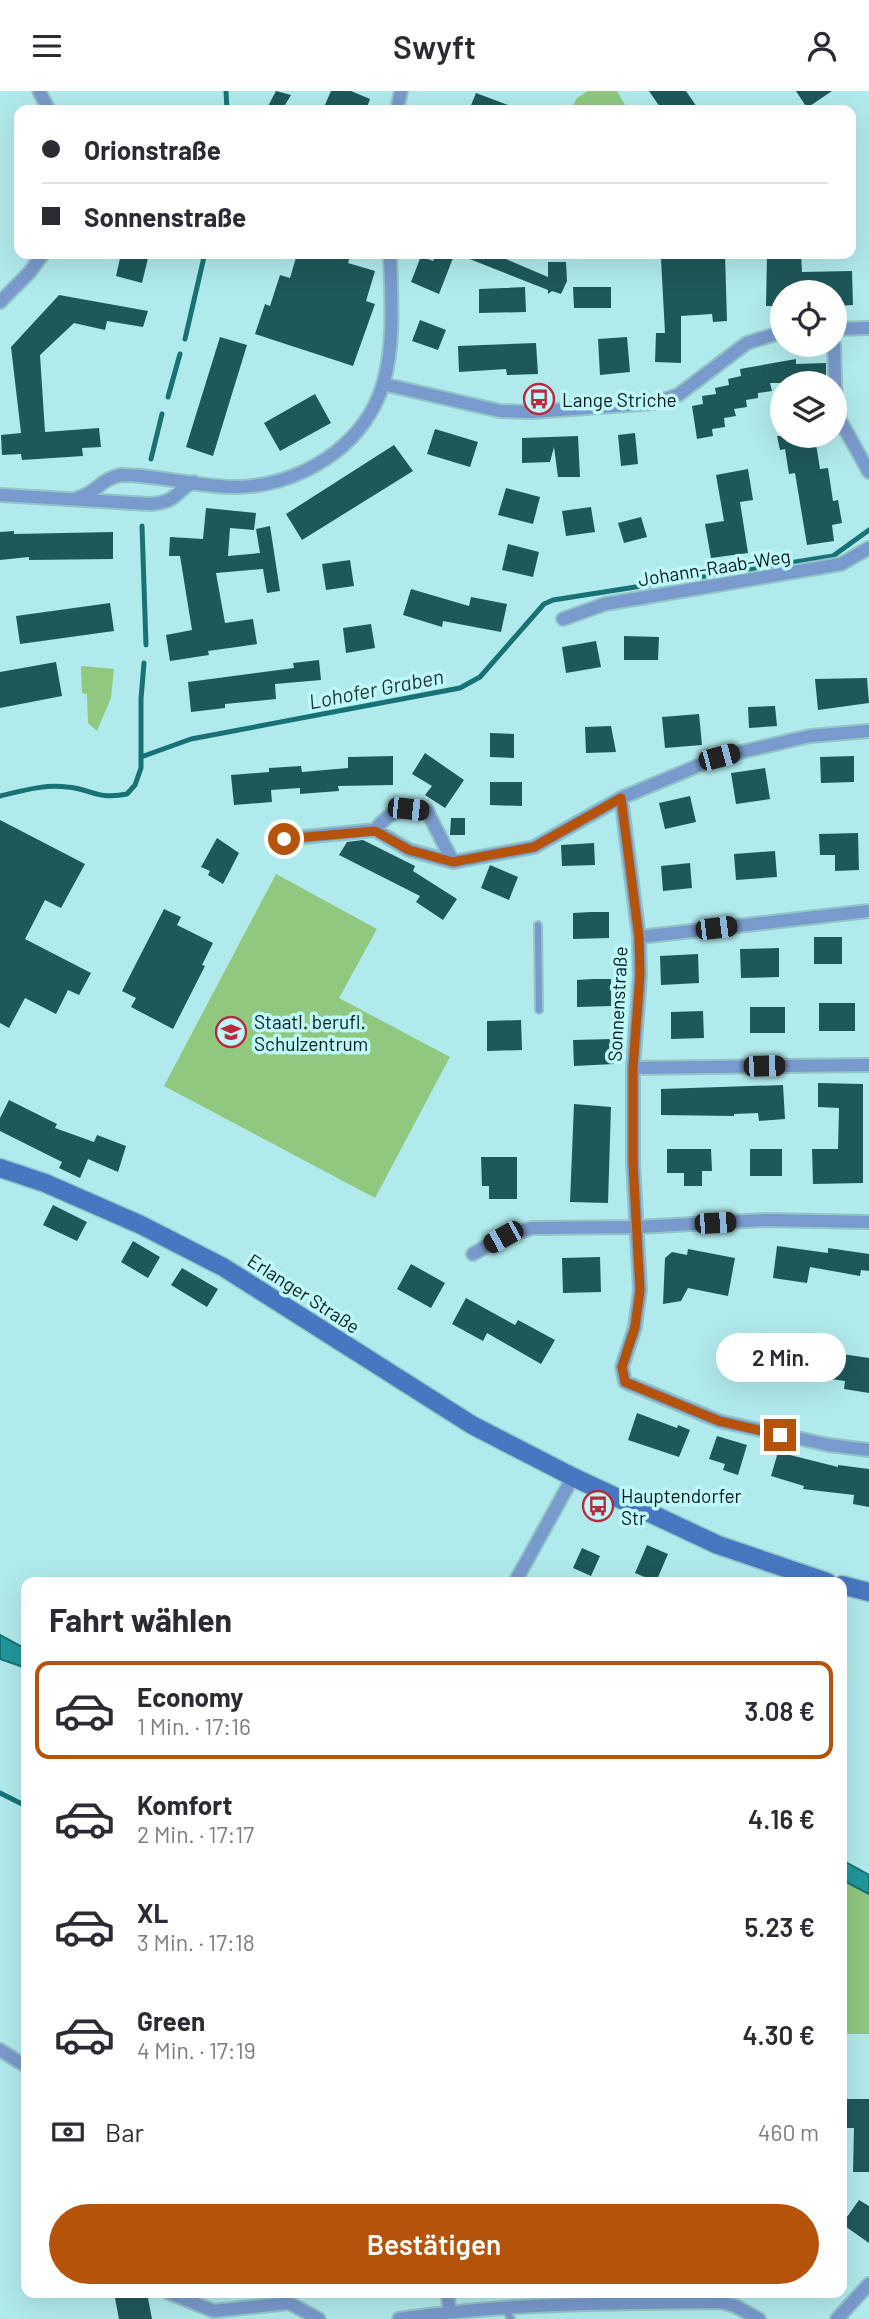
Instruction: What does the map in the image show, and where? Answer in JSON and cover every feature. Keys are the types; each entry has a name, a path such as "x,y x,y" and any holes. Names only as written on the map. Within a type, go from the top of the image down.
{"street":[{"path":"0,302 39,259"},
{"path":"77,498 89,495 108,478 121,475 231,487 270,484 305,471 332,454 356,433 383,384 392,321 390,259"},
{"path":"847,329 869,328"},
{"path":"383,384 500,411 532,412 654,403 677,395 747,343 770,336"},
{"path":"834,357 836,414 869,472"},
{"path":"0,495 158,504 173,500 186,486 194,482"},
{"name":"Johann-Raab-Weg","path":"563,619 605,604 841,564 869,548"},
{"path":"284,839 375,831 409,850 453,862 534,847 621,798 719,757 810,736 869,731"},
{"name":"Sonnenstraße","path":"621,798 639,937 640,975 633,1068 633,1163 640,1290 635,1327 622,1367 625,1382 719,1421 829,1445 869,1450"},
{"path":"375,831 387,815 408,809 427,811 453,862"},
{"path":"639,937 869,911"},
{"path":"633,1068 869,1065"},
{"name":"Erlanger Straße","path":"0,1168 45,1183 141,1225 223,1267 472,1425 573,1477 718,1545 812,1577"},
{"path":"472,1254 503,1237 532,1229 766,1220 869,1222"},
{"path":"518,1577 573,1477"},
{"path":"847,1586 869,1592"},
{"path":"0,2050 21,2063"},
{"path":"837,2319 869,2284"},
{"path":"179,2298 211,2315 289,2298 319,2319"},
{"path":"448,2298 449,2312"},
{"path":"399,2319 563,2298"},
{"path":"723,2298 759,2319"}],"lane":[{"path":"538,925 539,1010"},
{"path":"504,2307 510,2319"}],"green space":[{"path":"588,91 617,91 625,105 573,105 577,98"},
{"path":"81,666 114,669 111,698 97,731 88,723 87,694 82,693"},
{"path":"276,874 377,929 339,998 450,1057 375,1198 164,1086"},
{"path":"847,1883 869,1894 869,2034 847,2034"}],"water":[{"path":"0,1635 21,1646 21,1666 0,1659"},
{"path":"847,1863 869,1875 869,1894 847,1883"}],"building":[{"path":"276,91 291,95 285,105 269,105"},
{"path":"331,91 351,91 370,99 368,105 325,105"},
{"path":"649,91 686,91 696,105 659,105"},
{"path":"796,91 832,91 811,105 805,105"},
{"path":"476,93 508,105 471,105"},
{"path":"120,259 148,259 142,283 116,276"},
{"path":"296,259 349,259 348,263 375,271 366,301 375,304 353,366 255,334 265,304 270,306 280,275 290,278"},
{"path":"420,259 453,259 439,294 411,282"},
{"path":"470,259 506,259 548,277 548,262 566,262 567,281 561,294 552,291 548,294 548,290"},
{"path":"661,259 725,259 727,321 713,322 712,314 681,316 681,363 655,362 656,333 665,333"},
{"path":"767,259 801,259 802,272 852,271 853,305 847,305 847,280 770,280 770,306 766,306"},
{"path":"525,287 526,312 479,313 479,289"},
{"path":"573,287 611,287 611,308 574,308"},
{"path":"59,295 148,311 143,327 107,321 105,330 74,323 40,355 45,432 99,428 101,447 82,448 83,456 22,460 21,454 2,455 1,435 21,433 11,347"},
{"path":"420,320 446,330 438,350 412,341"},
{"path":"220,337 247,345 213,456 186,447"},
{"path":"627,337 630,372 600,375 598,339"},
{"path":"536,343 538,374 507,375 506,369 459,372 458,346"},
{"path":"796,359 796,364 826,363 826,371 770,371 770,391 758,393 758,398 746,400 747,407 734,409 736,416 724,418 725,427 712,429 713,436 697,439 692,406 703,404 702,396 716,394 715,388 729,385 728,379 741,376 740,369"},
{"path":"315,394 331,423 280,451 264,423"},
{"path":"435,429 478,442 470,467 427,454"},
{"path":"635,433 638,464 621,466 618,435"},
{"path":"578,436 580,477 558,477 554,447 550,462 522,463 522,438"},
{"path":"394,445 413,471 302,540 286,514"},
{"path":"780,448 817,448 820,469 828,468 833,501 838,500 842,523 832,525 834,541 807,545 795,473 789,474 785,449"},
{"path":"748,469 753,500 740,502 748,553 711,558 705,524 724,521 716,475"},
{"path":"506,488 540,497 533,524 498,515"},
{"path":"591,507 595,532 566,536 562,511"},
{"path":"206,508 256,513 254,530 230,528 228,556 260,553 256,529 270,526 280,591 267,593 263,569 216,573 225,623 253,619 257,644 208,651 209,655 170,661 166,635 192,630 180,556 169,556 170,537 203,539"},
{"path":"641,517 647,537 624,543 618,523"},
{"path":"14,531 14,534 113,532 113,559 29,560 29,557 0,560 0,532"},
{"path":"508,544 539,552 533,577 502,570"},
{"path":"350,560 354,586 326,590 322,564"},
{"path":"411,589 469,606 471,597 507,604 501,632 443,621 442,627 403,615"},
{"path":"110,603 114,631 20,644 16,616"},
{"path":"371,624 375,648 346,653 343,628"},
{"path":"624,636 659,637 658,660 624,660"},
{"path":"596,641 601,667 566,673 562,647"},
{"path":"319,660 321,680 275,684 276,699 225,704 225,708 191,712 188,682 294,668 293,663"},
{"path":"56,662 62,696 0,708 0,672"},
{"path":"867,678 869,703 818,710 815,679"},
{"path":"775,706 777,726 749,728 748,707"},
{"path":"699,714 702,745 665,748 662,717"},
{"path":"611,726 616,752 586,753 585,727"},
{"path":"490,733 514,734 514,758 490,757"},
{"path":"425,753 464,780 445,808 425,795 432,786 412,774"},
{"path":"393,756 393,785 338,786 339,791 300,794 300,788 271,790 272,802 234,805 231,775 301,766 302,772 348,768 348,757"},
{"path":"854,756 854,782 821,783 820,757"},
{"path":"765,768 770,799 736,804 731,773"},
{"path":"490,782 522,782 522,806 490,805"},
{"path":"690,796 696,822 665,829 659,803"},
{"path":"451,818 465,818 465,835 450,835"},
{"path":"0,820 85,864 61,908 45,900 25,939 91,973 79,995 68,990 56,1014 25,998 9,1028 0,1023"},
{"path":"858,833 859,870 835,871 835,855 820,855 819,834"},
{"path":"217,838 239,853 223,884 208,875 210,871 201,867"},
{"path":"363,840 415,866 413,871 457,899 443,920 416,902 420,896 339,855 347,842"},
{"path":"594,843 595,865 562,866 561,845"},
{"path":"775,851 777,877 736,880 734,854"},
{"path":"690,863 692,888 663,891 661,866"},
{"path":"490,865 518,877 509,900 481,888"},
{"path":"164,909 181,917 177,925 213,943 202,965 205,966 173,1029 131,1007 136,998 122,991"},
{"path":"609,912 609,938 573,939 573,913"},
{"path":"814,937 842,937 842,964 814,964"},
{"path":"779,948 779,977 741,978 740,949"},
{"path":"698,954 699,983 661,985 660,956"},
{"path":"611,979 611,1006 577,1007 577,980"},
{"path":"819,1003 855,1003 855,1031 819,1031"},
{"path":"750,1007 785,1007 785,1033 750,1033"},
{"path":"703,1011 704,1038 671,1039 671,1012"},
{"path":"521,1020 522,1050 487,1051 487,1021"},
{"path":"613,1039 614,1064 574,1066 573,1040"},
{"path":"818,1083 863,1084 863,1183 813,1184 812,1149 838,1149 839,1108 818,1107"},
{"path":"783,1085 785,1119 759,1121 758,1113 734,1116 661,1115 661,1089"},
{"path":"9,1100 57,1124 55,1128 94,1142 97,1135 126,1146 118,1172 88,1159 80,1178 59,1168 62,1162 0,1131 0,1118"},
{"path":"574,1104 611,1107 608,1203 570,1202"},
{"path":"667,1149 711,1149 712,1171 702,1171 702,1186 684,1186 684,1173 667,1173"},
{"path":"750,1149 782,1149 782,1176 750,1176"},
{"path":"481,1157 517,1157 517,1199 489,1199 489,1186 482,1186"},
{"path":"53,1205 87,1222 77,1241 43,1225"},
{"path":"133,1241 160,1257 148,1278 121,1262"},
{"path":"777,1246 828,1253 828,1248 869,1254 869,1271 861,1270 860,1276 810,1267 807,1283 773,1278"},
{"path":"688,1249 735,1258 728,1296 688,1288 681,1301 663,1304 665,1258 672,1252 687,1255"},
{"path":"600,1257 601,1292 563,1293 562,1258"},
{"path":"411,1264 445,1283 431,1308 397,1289"},
{"path":"182,1268 218,1289 207,1307 171,1285"},
{"path":"466,1298 515,1325 518,1320 555,1340 541,1364 487,1333 483,1341 452,1324"},
{"path":"768,1343 869,1358 869,1393 844,1389 845,1381 802,1375 802,1379 778,1375 779,1369 764,1366"},
{"path":"637,1413 690,1430 679,1457 628,1440"},
{"path":"717,1436 747,1445 738,1475 723,1470 725,1464 709,1459"},
{"path":"778,1452 838,1467 869,1469 869,1507 853,1504 854,1495 803,1489 804,1486 771,1476"},
{"path":"647,1545 668,1554 658,1577 644,1577 635,1573"},
{"path":"582,1548 600,1556 591,1576 573,1568"},
{"path":"847,2099 869,2099 869,2172 853,2172 854,2128 847,2128"},
{"path":"859,2200 869,2206 869,2243 847,2228 847,2217"},
{"path":"115,2298 148,2298 152,2319 119,2319"}],"waterway":[{"name":"Lohofer Graben","path":"226,91 227,105"},
{"name":"Lohofer Graben","path":"185,339 204,259"},
{"name":"Lohofer Graben","path":"168,397 180,354"},
{"name":"Lohofer Graben","path":"151,459 162,414"},
{"name":"Lohofer Graben","path":"142,526 146,645"},
{"name":"Lohofer Graben","path":"141,757 191,739 460,688 480,677 544,604 553,600 833,556 869,530"},
{"name":"Lohofer Graben","path":"0,796 50,786 76,788 108,796 127,794 135,785 141,768 144,663"},
{"path":"0,1793 21,1804"}],"place":[{"name":"Lange Striche","path":"539,399"},
{"name":"Staatl. berufl. Schulzentrum","path":"231,1032"},
{"name":"Hauptendorfer Str","path":"598,1506"}],"route":[{"path":"284,839 375,831 409,850 453,862 534,847 621,798 639,937 640,975 633,1068 633,1163 640,1290 635,1327 622,1367 625,1382 719,1421 780,1435"}]}
